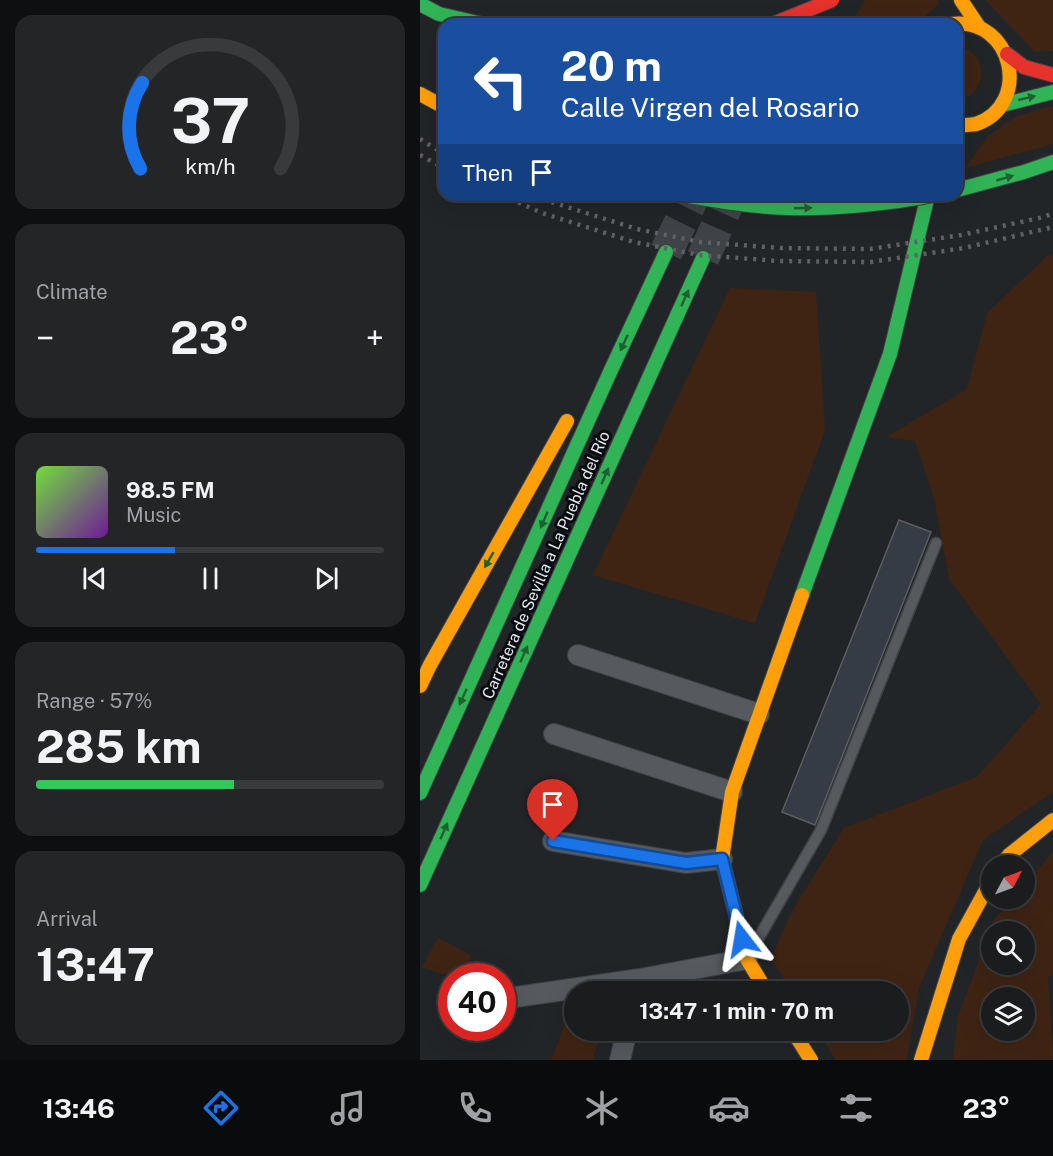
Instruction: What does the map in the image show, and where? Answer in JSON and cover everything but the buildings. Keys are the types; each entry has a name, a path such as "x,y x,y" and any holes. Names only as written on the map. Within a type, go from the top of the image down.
{"main road":[{"path":"784,18 794,0"},
{"path":"820,16 830,0"},
{"path":"787,18 830,0"},
{"path":"961,0 980,27 996,38 1007,54 1024,67 1053,75"},
{"path":"420,4 439,14 456,18"},
{"path":"963,24 980,27"},
{"path":"963,130 991,116 1002,105 1009,89 1011,71 1007,54"},
{"path":"1002,105 1053,92"},
{"path":"420,94 438,104"},
{"path":"963,188 1053,162"},
{"path":"720,201 788,208 849,206 896,201"},
{"path":"760,981 747,959 722,859 732,792 890,354 927,201"},
{"path":"420,793 666,252"},
{"name":"Carretera de Sevilla a La Puebla del Río","path":"420,885 703,258"},
{"path":"420,686 435,655 575,408 611,370"},
{"path":"1009,855 1053,820"},
{"path":"921,1060 959,939 981,899"},
{"path":"799,1041 811,1060"}],"street":[{"path":"578,655 759,714"},
{"path":"554,734 732,792"},
{"path":"553,841 686,863 722,859"},
{"path":"655,981 747,959"},
{"path":"516,998 564,993"},
{"path":"620,1060 624,1041"}],"lane":[{"path":"747,959 821,830 936,543"}],"shaded area":[{"path":"865,0 938,0 939,4 922,18 854,18"},
{"path":"985,0 1053,0 1053,51 1035,52"},
{"path":"963,49 970,51 977,58 981,73 977,88 963,98"},
{"path":"1053,107 1053,144 965,168 988,136 1015,117"},
{"path":"1053,254 1053,792 983,840 919,988 907,1060 836,1060 824,1041 909,1041 909,981 785,981 771,959 793,909 844,828 977,777 1041,704 949,579 934,498 915,441 886,437 967,389 987,313 1047,256"},
{"path":"730,288 816,292 825,430 755,623 593,575"},
{"path":"1053,852 1053,973 1048,978 1053,1060 953,1060 958,1017 981,954 981,975 1035,975 1035,921 993,921 1003,909 1035,909 1035,873"},
{"path":"438,938 471,955 468,963 438,963 438,973 422,967"},
{"path":"564,1027 564,1041 598,1041 593,1060 551,1060"}],"tunnel":[{"path":"666,252 691,201"},
{"path":"703,258 728,201"}],"railway":[{"path":"420,139 438,150"},
{"path":"420,155 438,165"},
{"path":"515,201 542,213 634,242 699,255 779,261 871,262 964,248 1053,227"},
{"path":"548,201 637,229 700,242 780,248 870,249 961,235 1053,213"}],"traffic: fast":[{"path":"420,4 439,14 456,18"},
{"path":"1002,105 1053,92"},
{"path":"963,188 1053,162"},
{"path":"722,201 805,208 842,207 895,201"},
{"path":"802,595 890,354 927,201"},
{"path":"420,793 666,252"},
{"path":"420,885 703,258"}],"traffic: slow":[{"path":"961,0 979,27"},
{"path":"963,25 973,26 990,34 1002,48 1008,64 1009,82 1005,99 994,114 976,124 963,125"},
{"path":"420,94 438,104"},
{"path":"420,686 567,421"},
{"path":"760,981 747,959 722,859 732,792 802,595"},
{"path":"1009,855 1053,820"},
{"path":"921,1060 959,939 981,899"},
{"path":"799,1041 811,1060"}],"traffic: jam":[{"path":"788,18 832,0"},
{"path":"1007,54 1024,67 1053,75"}],"route":[{"path":"553,841 686,863 722,859 742,939"}]}
